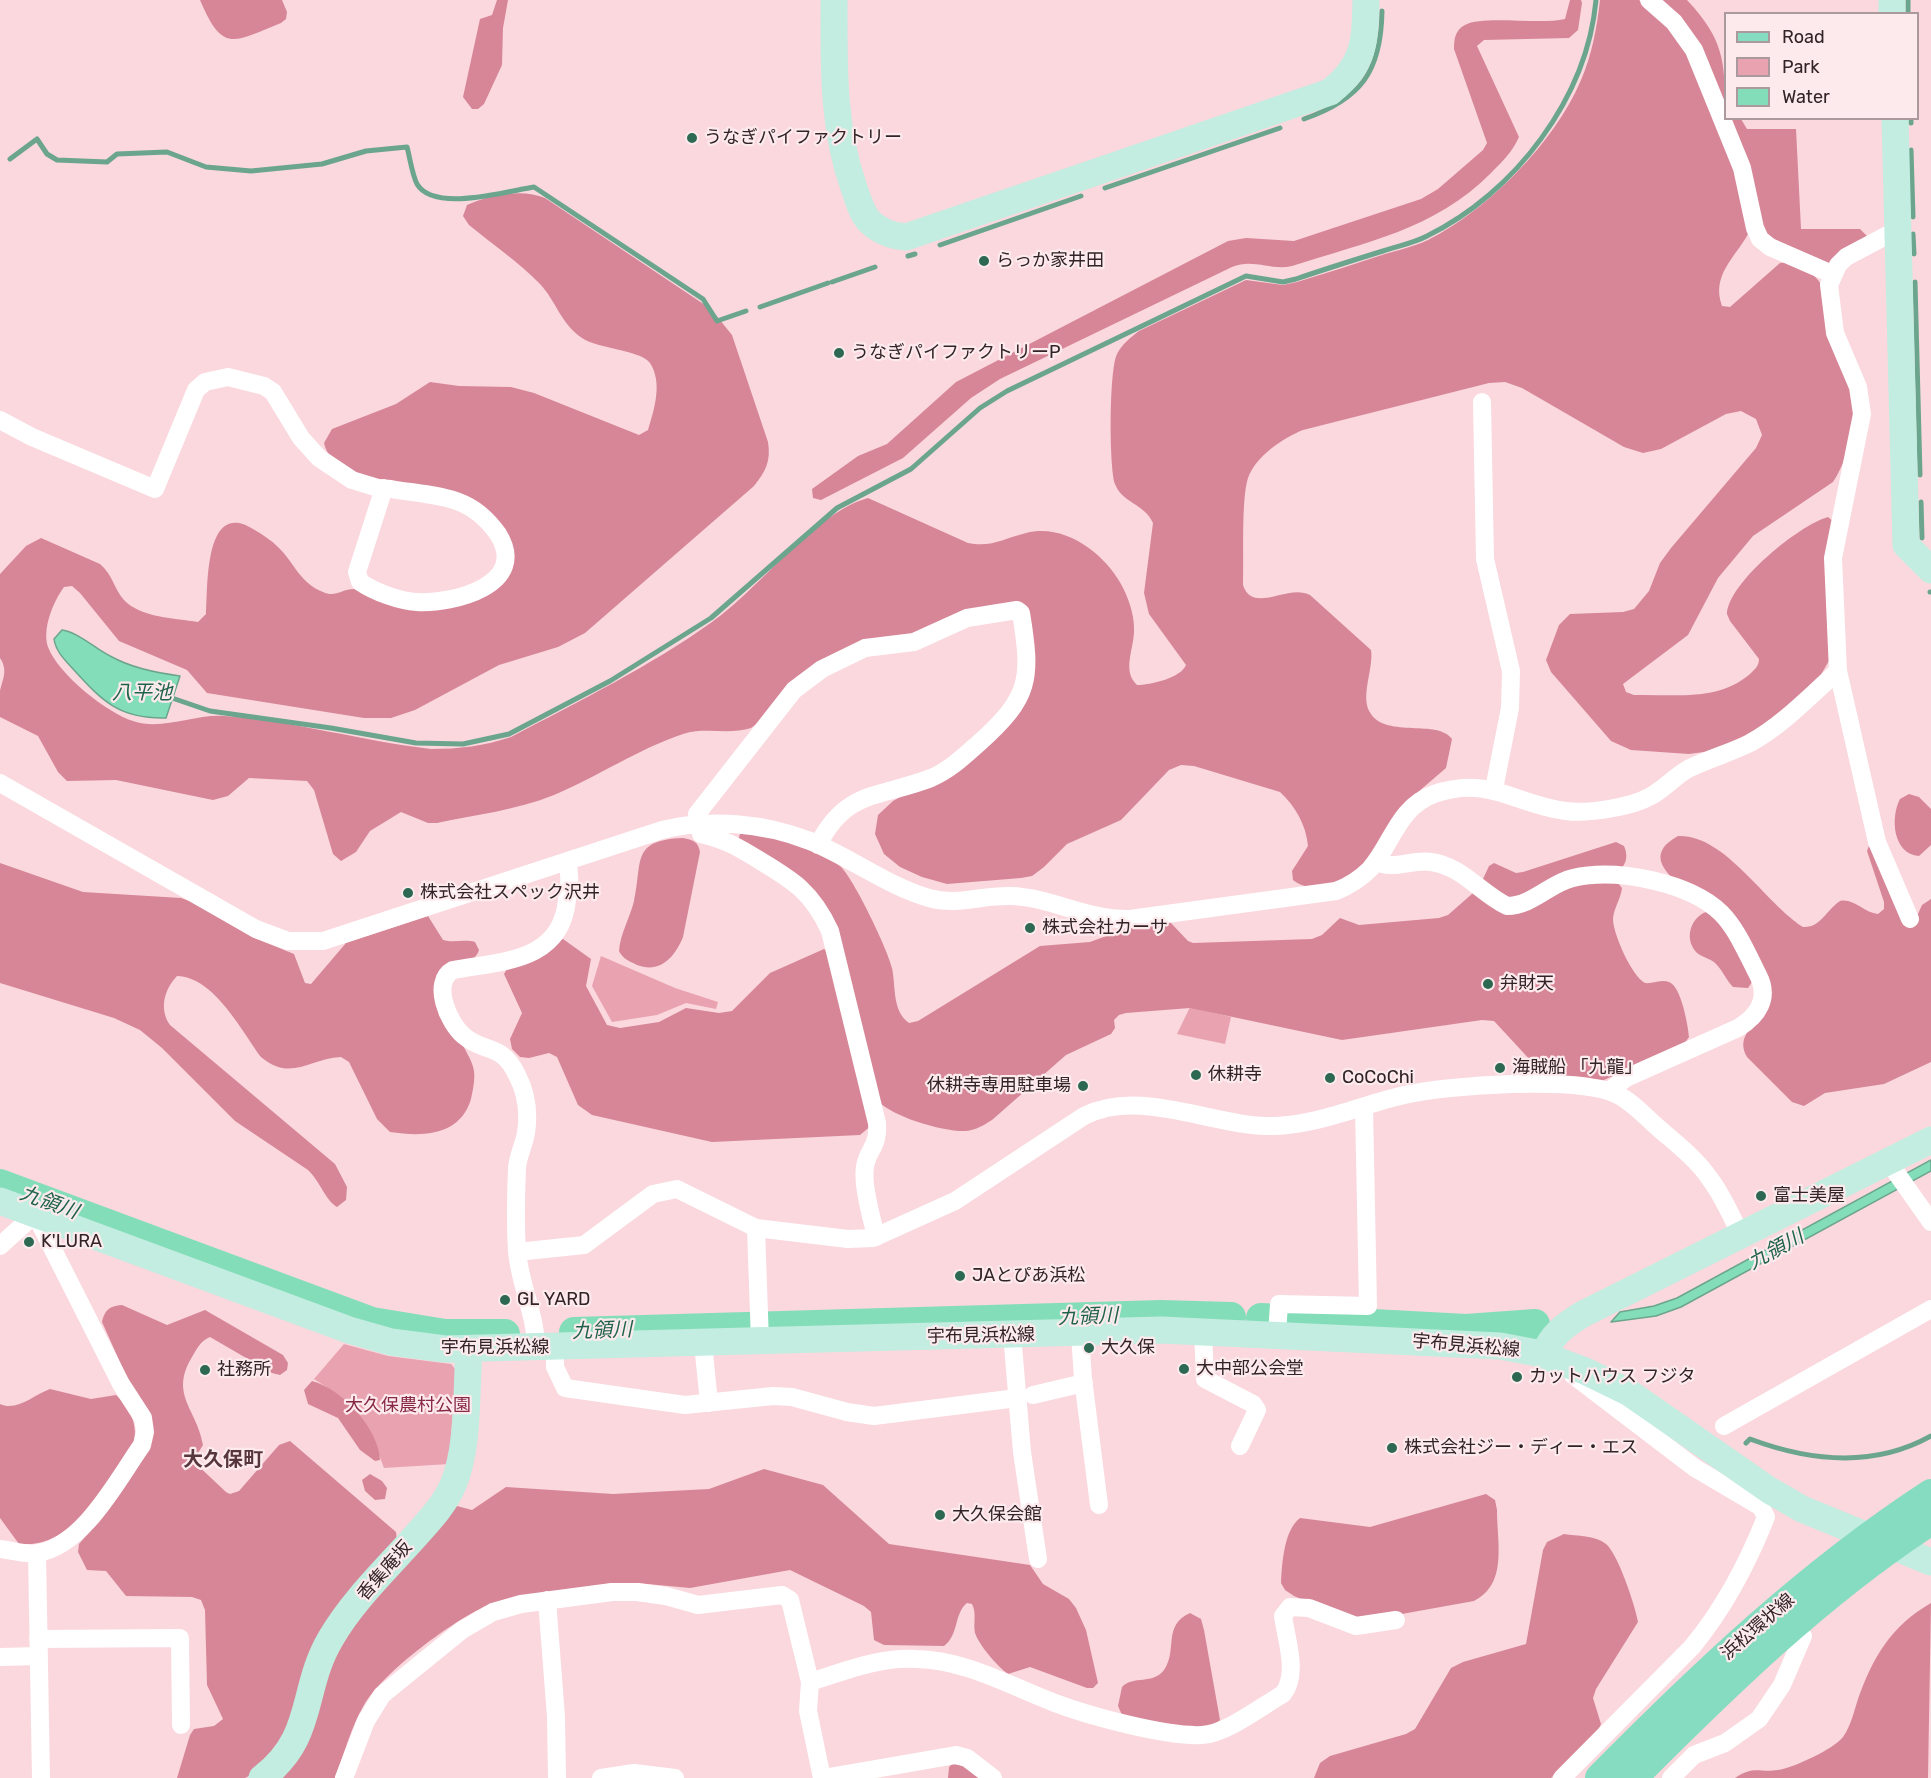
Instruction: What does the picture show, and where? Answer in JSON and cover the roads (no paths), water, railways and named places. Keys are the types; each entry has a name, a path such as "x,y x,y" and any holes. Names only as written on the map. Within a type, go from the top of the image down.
{"main road":[{"name":"浜松環状線","path":"1600,1778 1788,1629 1931,1494"},
{"name":"浜松環状線","path":"1881,1542 1931,1520"},
{"name":"浜松環状線","path":"1632,1778 1667,1726"}],"street":[{"path":"834,0 836,112 850,175 867,219 879,230 892,236 906,237 1330,92 1353,70 1360,56 1365,41 1366,0"},
{"path":"1649,0 1674,22 1694,50 1742,168 1755,228 1760,239 1770,247 1832,274"},
{"path":"1895,120 1906,545 1931,570"},
{"path":"1897,230 1846,257 1832,274 1829,285 1835,333 1858,387 1862,414 1833,558 1838,670 1877,842 1910,919"},
{"path":"0,420 32,437 155,489 196,390 216,378 254,382 273,393 301,438 329,467 352,480 384,488 449,498 473,508 483,517 504,547 505,559 497,579 477,591 427,602 404,600 360,582 357,572 384,488"},
{"path":"1482,402 1485,559 1511,671 1510,708 1494,789"},
{"path":"818,845 833,819 843,810 866,797 944,772 1008,716 1020,698 1026,677 1027,647 1021,614 1017,610 967,618 914,642 865,648 822,669 794,690 697,814 701,834 736,844 797,883 822,913 830,931 877,1124 876,1145 867,1160 864,1172 876,1237"},
{"path":"0,783 256,929 288,941 323,941 662,830 697,822 761,829 818,845 930,898 961,902 993,896 1028,898 1085,915 1115,919 1336,891 1361,877 1376,861 1404,815 1416,804 1446,790 1494,789 1566,812 1582,812 1639,801 1658,792 1685,771 1733,751 1768,732 1838,670"},
{"path":"1376,861 1384,866 1427,861 1438,863 1474,882 1497,902 1507,906 1518,906 1561,881 1575,877 1626,877 1674,886 1697,896 1722,914 1762,982 1763,996 1759,1010 1750,1021 1738,1028 1626,1077 1609,1091"},
{"path":"567,863 570,871 565,914 561,926 545,946 523,957 453,970 446,974 441,990 456,1028 470,1041 502,1053 510,1062 523,1089 527,1118 517,1168 517,1252 541,1341 565,1388 685,1405 773,1396 792,1397 847,1412 874,1416 1025,1397 1084,1383"},
{"path":"517,1252 584,1245 653,1194 664,1189 688,1192 756,1227 848,1239 876,1237 955,1201 1084,1116 1106,1107 1130,1105 1272,1126 1314,1121 1403,1095 1469,1086 1579,1086 1609,1091 1634,1106 1699,1165 1720,1194 1741,1235"},
{"path":"1278,1323 1279,1304 1368,1306 1364,1107"},
{"path":"1544,1355 1548,1343 1569,1322 1741,1235 1897,1175 1931,1140"},
{"path":"1897,1175 1931,1222"},
{"name":"宇布見浜松線","path":"0,1201 368,1336 419,1347 469,1350 541,1341 703,1343 760,1332 1080,1334 1203,1330 1278,1323 1500,1346 1544,1355 1576,1367 1628,1392 1769,1490 1811,1513 1931,1562"},
{"path":"0,1246 35,1214 121,1384 143,1418 145,1432 142,1445 82,1528 70,1539 37,1553 0,1549"},
{"path":"756,1227 760,1332"},
{"path":"1724,1426 1931,1309"},
{"path":"1203,1330 1205,1379 1253,1404 1257,1410 1240,1446"},
{"path":"1012,1334 1025,1397 1022,1452 1038,1559"},
{"path":"1080,1334 1099,1505"},
{"path":"703,1343 709,1404"},
{"name":"香集庵坂","path":"262,1778 278,1765 296,1741 317,1668 332,1637 377,1579 436,1513 453,1486 461,1455 469,1350"},
{"path":"1576,1367 1573,1376 1695,1468 1761,1507 1766,1517 1751,1556 1725,1604 1692,1647 1667,1726 1671,1778"},
{"path":"37,1553 41,1778"},
{"path":"344,1778 372,1707 382,1695 423,1659 478,1619 521,1604 637,1592 666,1596 698,1605 782,1595 790,1600 810,1682 808,1711 823,1778 956,1755 967,1758 993,1778"},
{"path":"548,1600 556,1717 557,1778"},
{"path":"810,1682 881,1661 917,1659 942,1661 986,1675 1084,1713 1158,1730 1202,1736 1226,1727 1282,1694 1288,1687 1291,1669 1283,1616 1290,1607 1309,1608 1356,1626 1396,1620"},
{"path":"1562,1778 1667,1726 1725,1743 1759,1719 1782,1685 1803,1636"},
{"path":"0,1657 39,1648 180,1638 181,1725"},
{"path":"601,1778 634,1773 667,1777"}],"water":[{"name":"八平池","path":"62,630 75,634 120,661 154,672 180,676 166,718 150,718 124,712 104,700 59,652 54,639"},
{"path":"1931,1160 1931,1171 1681,1307 1656,1316 1611,1322 1620,1312 1654,1306 1677,1298"}],"waterway":[{"path":"172,698 210,711 416,743 463,744 509,734 610,681 711,618 837,508 911,469 980,408 1007,391 1246,276 1283,282 1296,279 1417,241 1459,218 1489,195 1517,168 1541,139 1562,106 1578,72 1590,37 1596,0"},
{"path":"1908,0 1908,12"},
{"path":"1304,119 1340,102 1364,80 1372,67 1377,51 1382,11"},
{"path":"1105,188 1280,128"},
{"path":"10,159 37,139 47,154 57,160 107,162 117,154 167,152 206,167 251,171 322,164 366,151 407,147 415,180 426,193 455,199 534,187 703,299 717,321 746,311"},
{"path":"1911,150 1913,217"},
{"path":"940,245 1081,196"},
{"path":"1913,234 1914,254"},
{"path":"908,256 915,254"},
{"path":"832,282 875,267"},
{"path":"1915,282 1920,475"},
{"path":"760,307 828,283"},
{"path":"1921,502 1922,538"},
{"name":"九領川","path":"0,1184 372,1322 445,1334 505,1334"},
{"name":"九領川","path":"574,1332 1161,1315 1231,1317"},
{"name":"九領川","path":"1261,1318 1466,1329 1535,1324"},
{"path":"1746,1443 1750,1439 1795,1452 1841,1458 1887,1453 1931,1436"}],"place":[{"name":"うなぎパイファクトリー","path":"692,138"},
{"name":"らっか家井田","path":"984,261"},
{"name":"うなぎパイファクトリーP","path":"839,353"},
{"name":"株式会社スペック沢井","path":"408,893"},
{"name":"株式会社カーサ","path":"1030,928"},
{"name":"弁財天","path":"1488,984"},
{"name":"海賊船 「九龍」","path":"1500,1068"},
{"name":"休耕寺","path":"1196,1075"},
{"name":"CoCoChi","path":"1330,1078"},
{"name":"休耕寺専用駐車場","path":"1083,1086"},
{"name":"富士美屋","path":"1761,1196"},
{"name":"K'LURA","path":"29,1242"},
{"name":"JAとぴあ浜松","path":"960,1276"},
{"name":"GL YARD","path":"505,1300"},
{"name":"大久保","path":"1089,1348"},
{"name":"大中部公会堂","path":"1184,1369"},
{"name":"社務所","path":"205,1370"},
{"name":"カットハウス フジタ","path":"1517,1377"},
{"name":"株式会社ジー・ディー・エス","path":"1392,1448"},
{"name":"大久保会館","path":"940,1515"}],"district":[{"name":"大久保町","path":"223,1460"}],"park label":[{"name":"大久保農村公園","path":"408,1406"}]}
